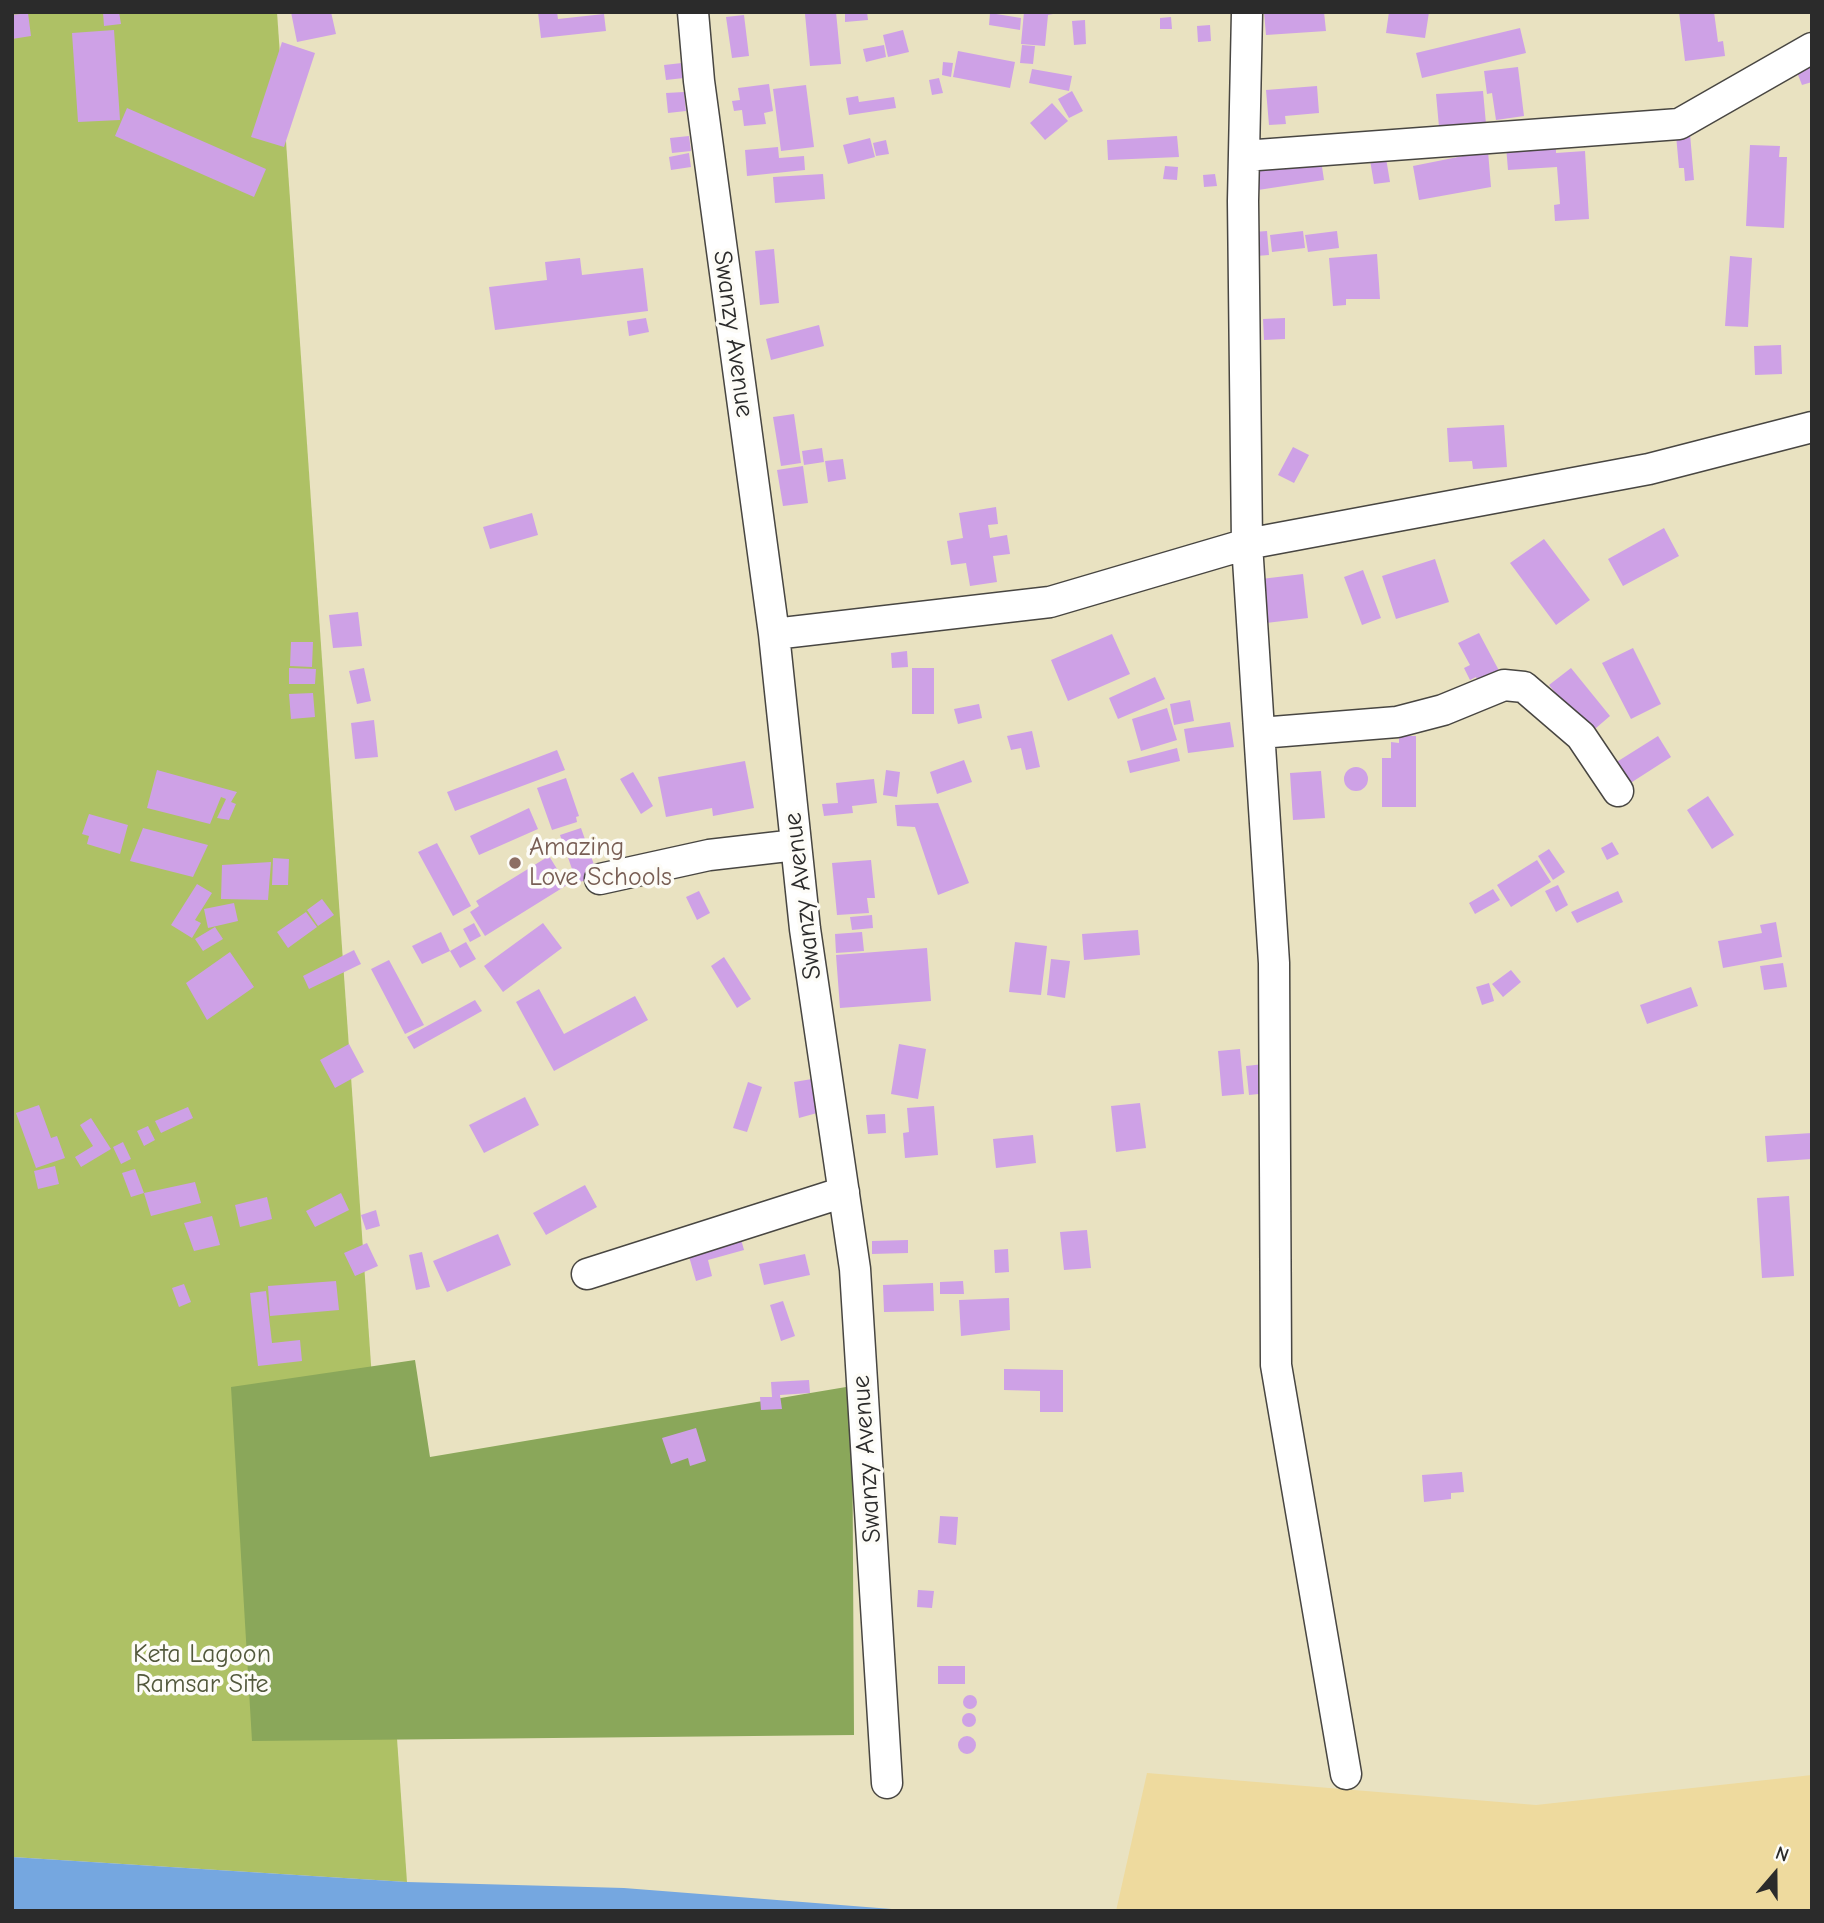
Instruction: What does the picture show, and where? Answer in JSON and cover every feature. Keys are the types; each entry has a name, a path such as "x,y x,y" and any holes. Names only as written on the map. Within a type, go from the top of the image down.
{"street":[{"name":"Swanzy Avenue","path":"693,12 699,81 774,634 805,929 855,1269 887,1783"},
{"path":"1247,12 1244,156 1247,544 1274,962 1276,1365 1346,1774"},
{"path":"1244,156 1679,124 1812,48"},
{"path":"774,634 1050,601 1247,544 1649,469 1812,427"},
{"path":"1259,733 1397,722 1443,710 1504,685 1524,687 1581,736 1618,791"},
{"path":"600,879 709,855 796,845"},
{"path":"586,1274 844,1192"}],"green space":[{"name":"Keta Lagoon Ramsar Site","path":"12,12 277,12 407,1882 12,1857"},
{"path":"415,1360 430,1457 852,1386 854,1735 252,1741 231,1387"}],"sand":[{"path":"1147,1773 1536,1805 1812,1775 1812,1911 1116,1911"}],"water":[{"path":"12,1857 407,1882 624,1888 917,1911 12,1911"}],"building":[{"path":"103,12 119,12 121,24 104,26"},
{"path":"291,12 331,12 336,34 297,42"},
{"path":"538,12 557,12 558,19 604,14 606,31 541,38"},
{"path":"836,12 841,64 810,66 805,14"},
{"path":"845,12 867,12 868,20 845,22"},
{"path":"1024,12 1063,12 1048,15 1045,46 1021,44"},
{"path":"1264,12 1324,12 1326,31 1266,35"},
{"path":"1389,12 1429,12 1425,38 1386,33"},
{"path":"1679,12 1714,12 1718,42 1723,41 1725,56 1685,61"},
{"path":"28,13 31,36 12,39 12,15"},
{"path":"990,13 1021,18 1020,30 989,25"},
{"path":"744,15 749,56 732,58 726,17"},
{"path":"1171,17 1172,29 1160,29 1160,18"},
{"path":"1085,20 1086,44 1074,45 1072,21"},
{"path":"1210,25 1211,41 1198,42 1197,26"},
{"path":"1520,28 1526,53 1422,78 1416,53"},
{"path":"114,30 120,120 78,122 72,33"},
{"path":"903,30 909,52 888,57 883,35"},
{"path":"282,42 315,53 284,147 251,137"},
{"path":"884,45 886,57 866,62 863,49"},
{"path":"1022,45 1035,46 1033,64 1020,63"},
{"path":"958,51 1015,62 1010,88 953,77"},
{"path":"1812,54 1812,82 1802,85 1793,62"},
{"path":"943,62 953,63 951,77 942,75"},
{"path":"682,63 684,78 666,80 664,65"},
{"path":"1518,67 1524,116 1496,120 1492,93 1487,94 1484,71"},
{"path":"1032,69 1072,76 1069,91 1029,83"},
{"path":"939,78 943,93 932,95 929,80"},
{"path":"769,84 773,111 764,113 766,124 744,126 742,110 734,111 732,101 740,100 738,88"},
{"path":"806,85 814,147 781,151 773,89"},
{"path":"1317,86 1319,113 1285,116 1286,124 1269,125 1266,90"},
{"path":"1072,91 1083,111 1069,118 1058,99"},
{"path":"1483,91 1486,124 1439,127 1436,94"},
{"path":"684,92 686,111 668,113 666,93"},
{"path":"858,96 859,102 894,97 896,108 849,115 846,98"},
{"path":"1052,103 1068,121 1045,140 1030,123"},
{"path":"127,108 266,169 254,197 115,136"},
{"path":"1690,134 1694,180 1685,181 1684,168 1679,168 1676,135"},
{"path":"689,136 691,151 672,153 670,138"},
{"path":"1177,136 1179,157 1108,160 1107,140"},
{"path":"870,138 875,157 848,164 843,145"},
{"path":"886,140 889,154 876,156 873,143"},
{"path":"1556,143 1556,153 1585,151 1589,219 1555,221 1554,205 1560,204 1557,167 1508,170 1506,146"},
{"path":"1750,145 1780,146 1779,157 1787,157 1784,228 1746,226"},
{"path":"778,147 779,158 804,156 805,170 747,176 745,150"},
{"path":"1488,151 1491,187 1419,200 1413,166"},
{"path":"689,153 691,167 671,170 669,157"},
{"path":"1386,158 1390,182 1374,184 1370,160"},
{"path":"1321,160 1324,180 1258,190 1254,170"},
{"path":"1165,166 1178,167 1177,180 1163,179"},
{"path":"823,174 825,199 775,203 773,177"},
{"path":"1215,174 1217,186 1204,187 1203,175"},
{"path":"1267,231 1269,255 1256,256 1254,232"},
{"path":"1303,231 1305,248 1272,252 1270,235"},
{"path":"1337,231 1339,248 1308,252 1305,235"},
{"path":"774,249 779,303 760,305 755,251"},
{"path":"1377,254 1380,299 1346,299 1346,305 1333,306 1329,258"},
{"path":"1730,256 1752,258 1748,327 1725,326"},
{"path":"580,258 582,275 643,268 648,311 495,330 489,287 547,280 545,262"},
{"path":"646,318 649,332 629,336 627,321"},
{"path":"1285,318 1285,339 1264,340 1263,319"},
{"path":"819,325 824,346 771,360 766,339"},
{"path":"1781,345 1782,374 1755,375 1754,346"},
{"path":"794,414 801,463 781,466 773,417"},
{"path":"1504,425 1507,467 1473,469 1472,461 1449,462 1447,428"},
{"path":"1293,447 1309,455 1294,483 1278,475"},
{"path":"822,448 824,462 804,465 802,451"},
{"path":"843,459 846,479 828,482 825,461"},
{"path":"803,466 808,503 783,506 777,470"},
{"path":"996,507 998,524 988,525 990,538 1007,535 1010,554 993,556 997,582 970,586 966,563 951,565 947,541 963,538 959,513"},
{"path":"532,513 538,535 490,549 483,527"},
{"path":"1664,528 1679,556 1623,586 1608,559"},
{"path":"1544,539 1590,600 1556,625 1510,563"},
{"path":"1435,559 1449,602 1396,619 1382,576"},
{"path":"1363,570 1381,618 1362,625 1344,577"},
{"path":"1303,574 1308,618 1266,623 1261,579"},
{"path":"358,612 362,646 333,648 329,615"},
{"path":"1479,633 1504,680 1483,691 1476,677 1470,680 1464,668 1470,665 1458,643"},
{"path":"1112,634 1130,674 1068,701 1051,660"},
{"path":"291,642 313,642 312,667 290,666"},
{"path":"1633,648 1661,704 1631,719 1602,663"},
{"path":"907,651 908,667 892,668 891,653"},
{"path":"289,668 316,669 315,684 289,684"},
{"path":"364,668 371,701 357,704 349,671"},
{"path":"912,668 934,668 934,714 912,714"},
{"path":"1571,668 1610,716 1589,734 1549,685"},
{"path":"1155,677 1165,699 1118,719 1109,698"},
{"path":"313,693 315,717 291,719 289,694"},
{"path":"1190,700 1194,721 1174,725 1170,704"},
{"path":"979,704 982,718 958,724 954,709"},
{"path":"1167,708 1177,740 1141,751 1132,719"},
{"path":"374,720 378,757 355,759 351,723"},
{"path":"1230,722 1234,747 1188,753 1184,729"},
{"path":"1032,731 1040,767 1026,770 1021,748 1011,750 1007,736"},
{"path":"1399,736 1416,736 1416,807 1382,807 1382,758 1391,758 1391,742 1399,743"},
{"path":"1658,736 1671,757 1629,784 1615,763"},
{"path":"1177,748 1180,761 1130,773 1127,761"},
{"path":"557,750 565,770 455,811 447,792"},
{"path":"964,760 972,782 937,794 930,772"},
{"path":"745,761 754,808 713,816 712,808 666,817 658,777"},
{"path":"1356,767 1364,771 1368,779 1364,787 1356,791 1348,787 1344,779 1348,771"},
{"path":"157,770 237,792 231,802 236,804 229,820 217,818 226,799 221,797 210,824 147,808"},
{"path":"886,770 900,772 897,797 883,795"},
{"path":"1321,771 1325,818 1293,820 1290,773"},
{"path":"633,772 653,806 641,814 620,779"},
{"path":"566,778 579,816 576,817 577,822 552,830 537,788"},
{"path":"874,779 877,803 852,806 853,813 824,816 822,804 838,803 836,783"},
{"path":"1708,796 1734,835 1712,849 1687,810"},
{"path":"938,803 969,883 938,895 915,827 897,826 895,805"},
{"path":"529,808 538,829 479,855 470,836"},
{"path":"89,814 128,825 120,854 87,844 89,836 82,834"},
{"path":"143,828 208,845 193,877 130,861"},
{"path":"581,828 598,876 577,883 560,835"},
{"path":"1612,842 1619,854 1607,860 1601,848"},
{"path":"437,843 471,906 453,916 418,852"},
{"path":"1549,849 1565,872 1553,880 1538,856"},
{"path":"549,856 567,885 485,936 470,912 479,906 476,901"},
{"path":"273,858 289,859 288,885 272,885"},
{"path":"871,860 875,898 867,898 869,913 837,915 832,863"},
{"path":"1537,860 1551,882 1511,907 1497,885"},
{"path":"271,862 268,900 221,899 222,865"},
{"path":"197,884 212,893 195,920 201,923 192,938 171,925"},
{"path":"1558,885 1568,905 1556,912 1545,891"},
{"path":"1493,889 1500,900 1475,914 1469,903"},
{"path":"699,891 710,913 697,920 686,897"},
{"path":"1618,891 1623,902 1577,923 1571,912"},
{"path":"322,899 334,915 318,926 307,910"},
{"path":"234,903 238,921 208,928 204,909"},
{"path":"306,912 317,927 288,948 277,932"},
{"path":"872,915 873,928 852,930 850,917"},
{"path":"1776,922 1782,957 1723,968 1718,941 1762,933 1760,925"},
{"path":"474,923 481,936 470,942 463,929"},
{"path":"543,923 562,948 503,992 484,966"},
{"path":"215,927 223,939 203,951 195,939"},
{"path":"1138,930 1140,955 1084,960 1082,934"},
{"path":"441,932 450,951 422,964 412,946"},
{"path":"862,932 864,951 836,953 835,934"},
{"path":"466,942 476,959 460,968 450,951"},
{"path":"1015,942 1047,946 1041,995 1009,992"},
{"path":"927,948 931,1001 840,1008 836,955"},
{"path":"354,950 361,964 309,989 303,976"},
{"path":"230,952 254,987 207,1020 186,983"},
{"path":"724,957 751,999 737,1008 711,966"},
{"path":"1051,959 1070,961 1065,998 1047,995"},
{"path":"389,960 424,1025 405,1034 371,969"},
{"path":"1783,963 1787,987 1764,990 1760,966"},
{"path":"1511,970 1521,982 1503,997 1492,984"},
{"path":"1489,983 1494,1001 1482,1005 1476,987"},
{"path":"1691,987 1698,1006 1647,1024 1640,1005"},
{"path":"539,989 564,1034 635,996 648,1020 554,1071 516,1002"},
{"path":"475,1000 482,1011 414,1049 407,1037"},
{"path":"349,1044 364,1072 335,1088 320,1060"},
{"path":"899,1044 926,1049 918,1099 891,1094"},
{"path":"1240,1049 1244,1094 1222,1096 1218,1051"},
{"path":"1264,1064 1268,1093 1249,1095 1246,1066"},
{"path":"812,1079 817,1113 799,1118 794,1082"},
{"path":"748,1082 762,1087 747,1132 733,1128"},
{"path":"525,1097 539,1125 484,1153 469,1125"},
{"path":"1140,1103 1146,1148 1116,1152 1111,1106"},
{"path":"39,1105 51,1138 57,1136 65,1158 36,1168 16,1113"},
{"path":"934,1106 938,1155 905,1158 903,1133 909,1132 907,1108"},
{"path":"188,1107 193,1118 161,1133 155,1121"},
{"path":"885,1114 886,1133 868,1134 866,1115"},
{"path":"91,1118 111,1149 81,1167 75,1157 93,1146 80,1125"},
{"path":"148,1126 155,1140 144,1146 137,1131"},
{"path":"1812,1133 1812,1159 1767,1162 1765,1136"},
{"path":"1033,1135 1036,1163 996,1168 993,1139"},
{"path":"123,1142 131,1159 121,1164 113,1147"},
{"path":"55,1166 59,1184 38,1189 34,1171"},
{"path":"135,1169 144,1193 131,1197 122,1173"},
{"path":"195,1182 201,1203 151,1216 144,1193"},
{"path":"585,1185 597,1207 546,1235 533,1213"},
{"path":"341,1193 349,1210 315,1227 306,1211"},
{"path":"1789,1196 1794,1276 1762,1278 1757,1198"},
{"path":"267,1197 272,1219 240,1227 235,1205"},
{"path":"376,1210 380,1226 366,1230 361,1215"},
{"path":"212,1216 220,1245 194,1251 184,1223"},
{"path":"1087,1230 1091,1268 1064,1270 1060,1232"},
{"path":"739,1232 744,1250 708,1260 712,1276 696,1281 686,1246"},
{"path":"498,1234 511,1265 447,1292 433,1261"},
{"path":"908,1240 908,1253 872,1254 872,1241"},
{"path":"367,1243 378,1266 355,1276 344,1253"},
{"path":"1008,1249 1009,1272 995,1273 994,1250"},
{"path":"422,1252 430,1287 416,1290 409,1255"},
{"path":"805,1254 810,1275 764,1285 759,1264"},
{"path":"336,1281 339,1310 270,1316 268,1286"},
{"path":"963,1281 964,1294 940,1294 940,1282"},
{"path":"933,1283 934,1311 884,1312 883,1285"},
{"path":"184,1284 191,1302 179,1307 172,1288"},
{"path":"266,1291 272,1343 300,1340 302,1361 258,1366 250,1293"},
{"path":"1009,1298 1010,1330 961,1336 959,1300"},
{"path":"783,1301 795,1336 781,1341 770,1305"},
{"path":"1004,1369 1063,1370 1063,1412 1040,1412 1040,1391 1004,1390"},
{"path":"809,1380 810,1393 780,1395 782,1409 761,1410 760,1397 772,1397 771,1382"},
{"path":"696,1428 706,1461 690,1466 688,1458 671,1464 662,1438"},
{"path":"1462,1472 1464,1492 1451,1493 1451,1499 1424,1502 1422,1475"},
{"path":"940,1516 958,1517 956,1545 938,1543"},
{"path":"918,1590 934,1591 932,1608 917,1607"},
{"path":"938,1666 965,1666 965,1684 938,1684"},
{"path":"967,1695 973,1695 977,1702 973,1709 967,1709 963,1705 963,1699"},
{"path":"966,1713 972,1713 976,1720 972,1727 966,1727 962,1723 962,1717"},
{"path":"963,1736 971,1736 976,1745 974,1752 963,1754 958,1749 958,1741"}],"place":[{"name":"Amazing Love Schools","path":"515,863"}]}
